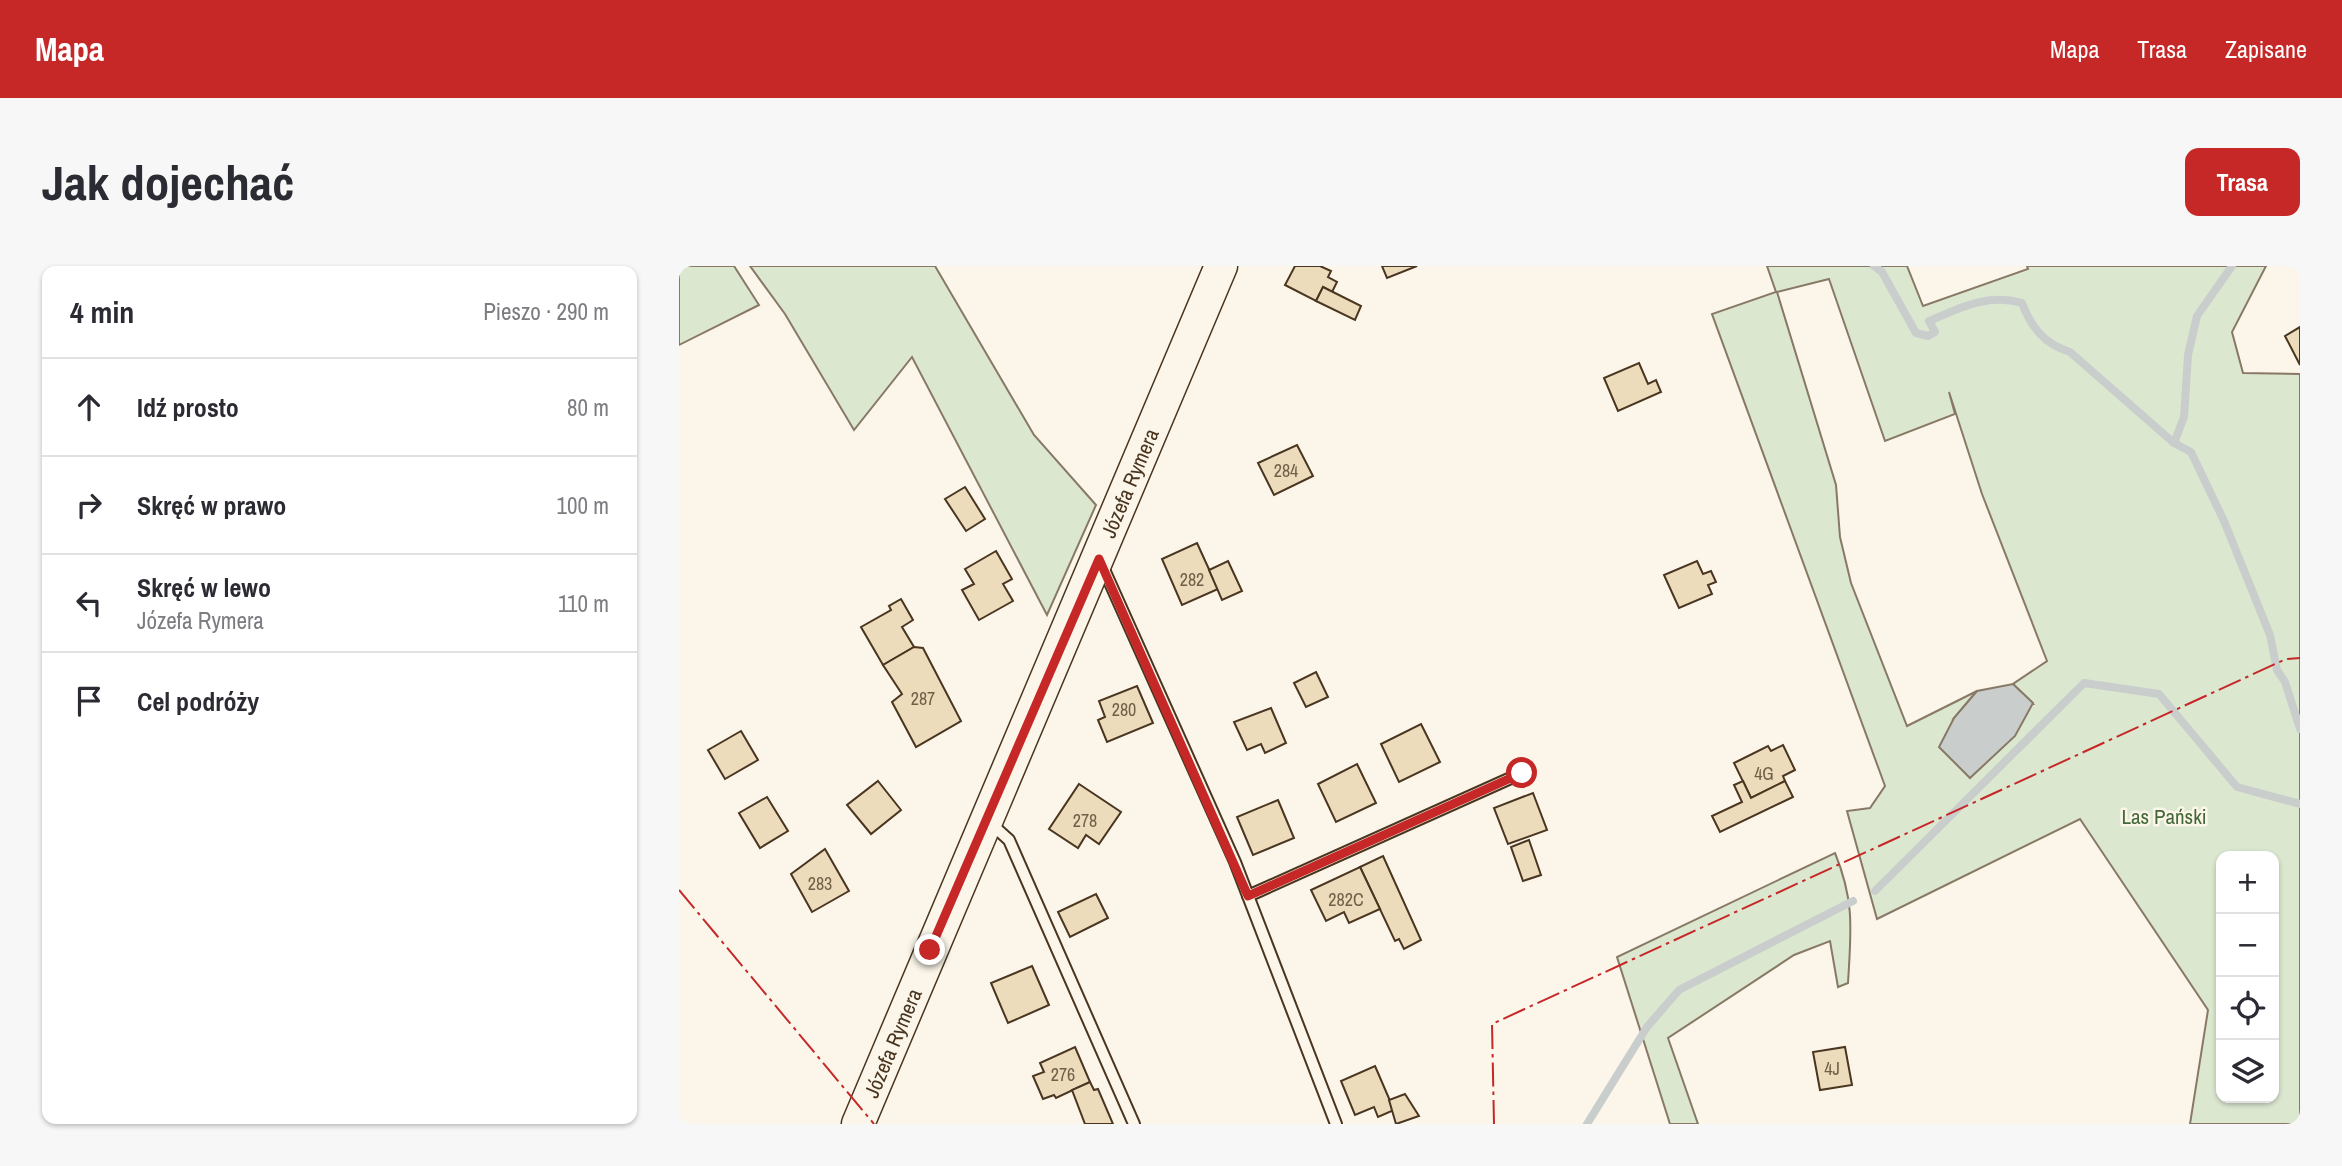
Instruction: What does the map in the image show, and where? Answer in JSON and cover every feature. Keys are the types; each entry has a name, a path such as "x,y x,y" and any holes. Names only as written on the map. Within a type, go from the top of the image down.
{"street":[{"name":"Józefa Rymera","path":"858,1124 1221,266"}],"lane":[{"path":"1099,559 1248,896 1336,1124"},
{"path":"1248,896 1522,773"},
{"path":"987,820 1009,839 1134,1124"}],"green space":[{"path":"679,266 734,266 759,305 679,345"},
{"path":"750,266 935,266 1034,435 1096,505 1047,615 912,357 854,430 785,314"},
{"name":"Las Pański","path":"1767,266 1907,266 1923,306 2028,269 2027,266 2266,266 2232,332 2243,373 2300,374 2300,1124 2190,1124 2208,1010 2080,819 1877,919 1847,811 1870,808 1885,786 1712,314 1776,292","holes":["1829,279 1885,441 1955,414 1949,392 1982,494 2047,661 2013,684 2033,704 1954,718 1977,691 1907,726 1851,583 1840,537 1836,485 1777,292"]},
{"path":"1835,853 1849,902 1848,983 1838,987 1830,941 1794,955 1668,1038 1698,1124 1670,1124 1617,957"}],"shaded area":[{"path":"2013,684 2033,703 2015,736 1970,778 1939,747 1954,718 1977,691"}],"building":[{"path":"1295,266 1320,266 1331,271 1328,277 1337,282 1332,292 1323,287 1316,301 1285,285"},
{"path":"1382,266 1417,266 1387,278"},
{"path":"1323,287 1361,306 1355,320 1316,301"},
{"path":"2300,327 2300,365 2285,336"},
{"path":"1639,363 1648,384 1656,380 1661,392 1618,411 1604,378"},
{"path":"1297,445 1313,476 1274,495 1258,463"},
{"path":"965,487 985,519 966,531 945,499"},
{"path":"1197,543 1218,589 1182,605 1162,559"},
{"path":"996,551 1012,579 1003,584 1013,601 979,620 962,590 974,584 965,569"},
{"path":"1228,561 1242,591 1222,600 1209,570"},
{"path":"1697,561 1703,574 1711,571 1716,582 1708,585 1712,594 1679,608 1664,575"},
{"path":"901,599 913,620 902,627 914,647 883,665 861,627 891,610 889,606"},
{"path":"914,647 923,648 961,721 916,747 892,702 902,694 883,665"},
{"path":"1316,672 1328,697 1306,707 1294,683"},
{"path":"1137,686 1153,723 1107,742 1098,720 1105,717 1099,701"},
{"path":"1271,708 1286,743 1265,753 1261,744 1247,750 1234,722"},
{"path":"1421,724 1440,762 1399,782 1381,744"},
{"path":"741,731 758,760 725,779 708,750"},
{"path":"1783,745 1795,770 1783,776 1785,781 1751,798 1734,763 1768,746 1771,751"},
{"path":"1357,764 1376,803 1336,822 1318,784"},
{"path":"878,781 901,810 871,834 847,805"},
{"path":"1743,781 1751,798 1785,781 1793,797 1720,832 1712,816 1742,802 1734,785"},
{"path":"1079,784 1121,812 1099,844 1086,835 1078,848 1049,829"},
{"path":"1533,793 1547,830 1508,844 1494,808"},
{"path":"767,797 788,831 760,848 739,813"},
{"path":"1278,800 1294,838 1253,855 1237,817"},
{"path":"1529,840 1541,875 1523,881 1511,847"},
{"path":"825,849 849,891 812,912 791,874"},
{"path":"1383,856 1421,940 1404,949 1399,939 1395,941 1360,867"},
{"path":"1360,867 1380,909 1349,923 1344,912 1326,921 1311,890"},
{"path":"1096,894 1108,918 1070,937 1058,912"},
{"path":"1032,966 1049,1005 1008,1023 991,983"},
{"path":"1075,1047 1090,1082 1056,1098 1054,1095 1043,1099 1033,1076 1044,1072 1040,1063"},
{"path":"1845,1047 1852,1085 1820,1090 1813,1052"},
{"path":"1375,1066 1394,1110 1378,1117 1374,1107 1355,1115 1341,1081"},
{"path":"1090,1082 1094,1090 1098,1089 1113,1124 1085,1124 1072,1090"},
{"path":"1405,1094 1419,1116 1396,1124 1389,1100"}],"waterway":[{"path":"1874,266 1882,272 1916,333 1928,336 1935,332 1929,321 1974,303 1997,300 2022,303 2040,334 2070,352 2174,443 2191,452 2224,521 2270,635 2277,670 2285,682 2300,729"},
{"path":"2174,443 2184,417 2188,355 2197,316 2232,266"},
{"path":"1875,891 2084,683 2159,694 2237,787 2300,804"},
{"path":"1587,1124 1647,1027 1679,990 1853,901"}],"power":[{"path":"1494,1124 1492,1024 2286,659 2300,658"},
{"path":"679,890 874,1124"}],"route":[{"path":"930,950 1099,559 1248,896 1522,773"}]}
